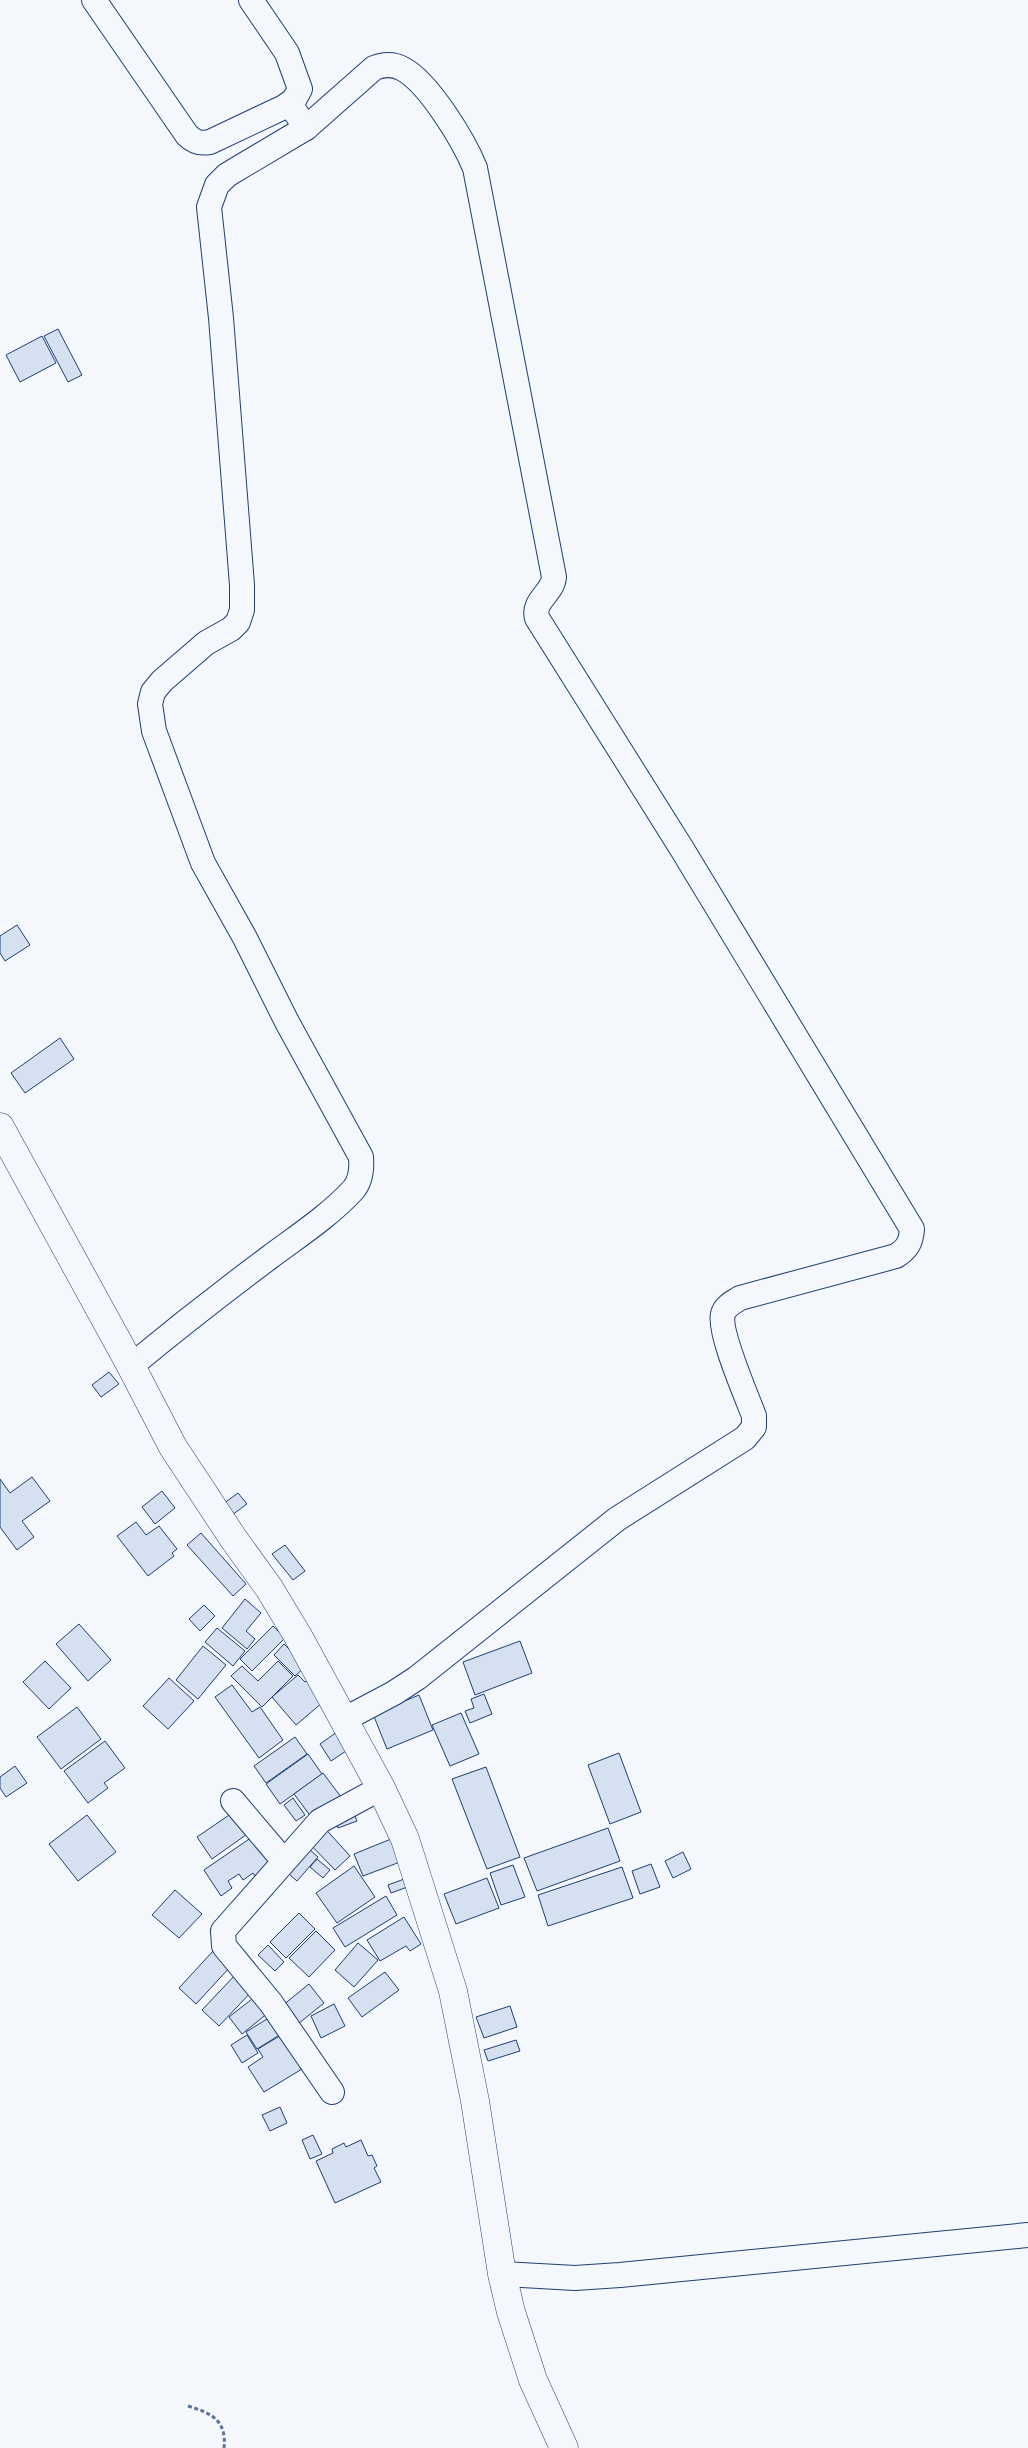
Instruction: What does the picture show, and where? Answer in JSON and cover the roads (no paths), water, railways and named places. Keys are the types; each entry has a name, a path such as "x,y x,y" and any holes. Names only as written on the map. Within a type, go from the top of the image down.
{"main road":[{"path":"0,1127 131,1366 173,1447 270,1588 345,1719 405,1839 453,1991 476,2101 506,2292 533,2380 564,2448"}],"street":[{"path":"94,0 193,141 210,142 298,116"},
{"path":"251,0 287,53 299,83 298,116"},
{"path":"131,1366 188,1319 324,1215 354,1188 362,1166 361,1158 287,1022 246,938 203,863 154,731 150,704 153,692 162,681 206,643 231,630 238,622 242,610 242,585 221,318 209,207 216,185 298,116 374,68 384,64 405,70 439,106 465,145 475,168 554,577 544,597 537,618 682,849 912,1230 911,1240 906,1249 896,1256 740,1298 729,1305 723,1315 725,1335 754,1416 754,1427 745,1438 617,1518 418,1678 345,1719"},
{"path":"332,2092 271,2003 224,1946 222,1939 223,1931 283,1860 320,1821 381,1788"},
{"path":"234,1801 283,1860"},
{"path":"506,2292 575,2278 1028,2236"}]}
